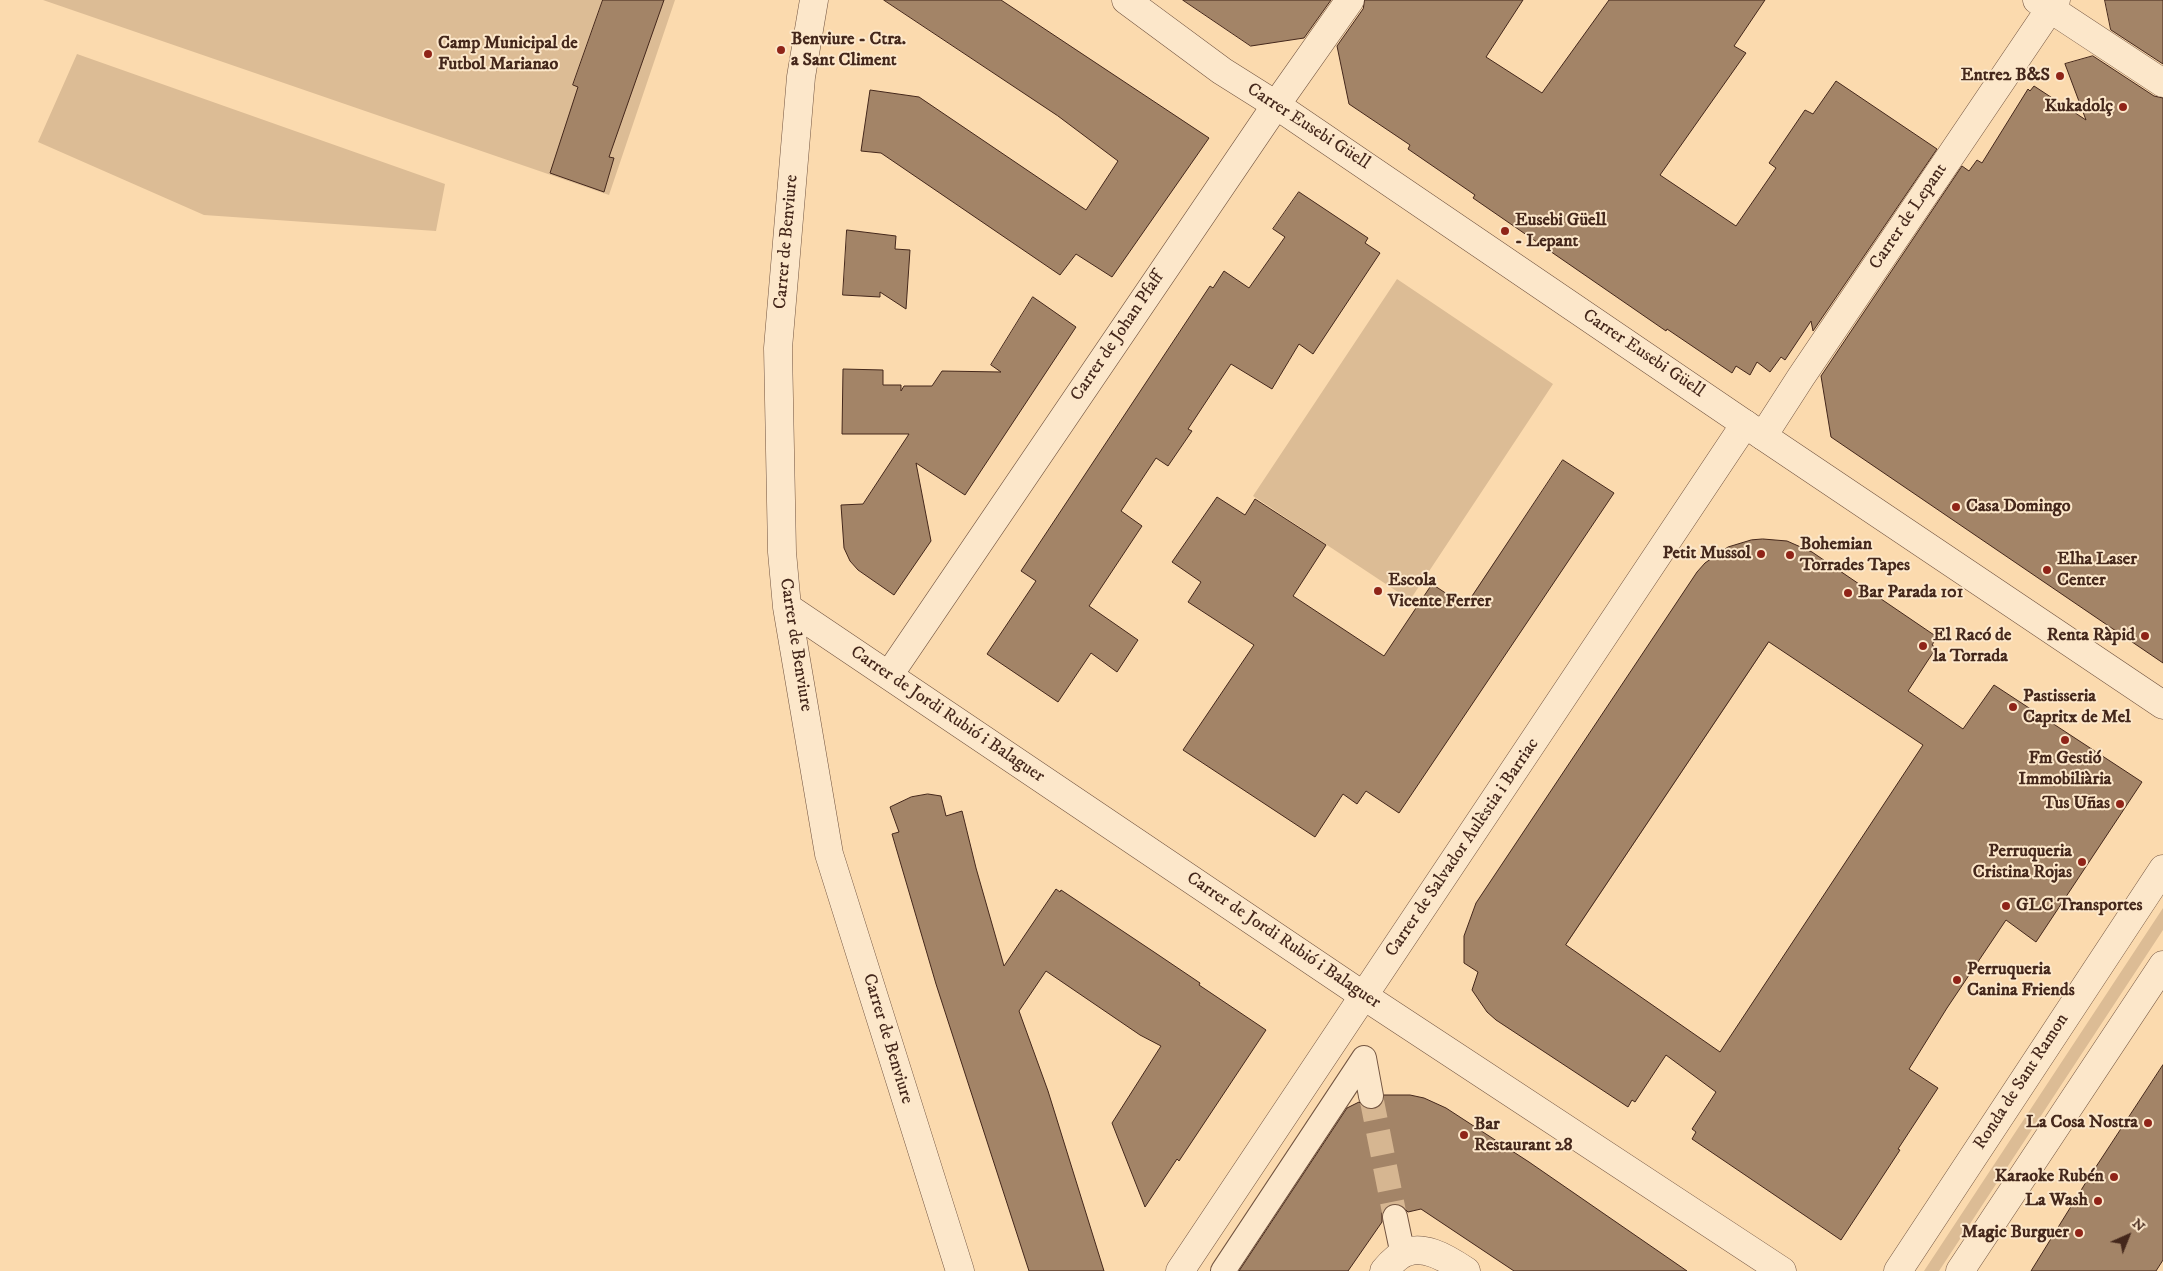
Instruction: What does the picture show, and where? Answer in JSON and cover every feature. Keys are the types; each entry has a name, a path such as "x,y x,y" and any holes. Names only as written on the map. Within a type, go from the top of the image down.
{"street":[{"name":"Carrer de Benviure","path":"814,0 801,78 778,348 782,552 787,608 829,854 960,1271"},
{"name":"Carrer Eusebi Güell","path":"1126,0 1222,72 1276,105 2163,705"},
{"name":"Carrer de Johan Pfaff","path":"888,675 1276,105 1350,0"},
{"path":"2048,3 2163,83"},
{"name":"Carrer de Lepant","path":"1754,430 1800,377 2048,3"},
{"name":"Carrer de Salvador Aulèstia i Barriac","path":"1180,1271 1364,996 1754,430"},
{"name":"Carrer de Jordi Rubió i Balaguer","path":"787,608 1364,996 1782,1271"},
{"name":"Ronda de Sant Ramon","path":"1898,1271 2163,869"},
{"path":"1960,1271 2163,965"},
{"path":"1222,1271 1364,1058 1371,1096"},
{"path":"1395,1217 1394,1263 1418,1251 1434,1252 1466,1271"}],"shaded area":[{"name":"Camp Municipal de Futbol Marianao","path":"43,0 675,0 609,195"},
{"path":"77,54 445,184 436,231 204,215 38,142"},
{"path":"1397,279 1553,384 1410,600 1253,496"},
{"path":"2163,908 2163,930 1939,1271 1924,1271"}],"building":[{"path":"603,0 664,0 609,157 614,158 604,192 550,173 578,87 573,85"},
{"path":"884,0 1001,0 1209,138 1112,277 1076,254 1060,275 881,153 861,151 870,90 919,97 1086,210 1118,161 1058,116"},
{"path":"1183,0 1331,0 1304,38 1251,46"},
{"path":"1365,0 1523,0 1486,57 1542,93 1609,0 1765,0 1734,46 1746,53 1660,175 1736,226 1776,168 1769,163 1805,110 1813,114 1836,81 1937,149 1813,331 1811,321 1785,360 1781,357 1770,372 1757,362 1750,375 1736,366 1732,373 1667,329 1666,331 1473,198 1475,195 1408,149 1410,145 1349,104 1337,46 1363,9"},
{"path":"2105,0 2163,0 2163,64 2111,30"},
{"path":"2093,56 2154,96 2163,98 2163,663 1831,437 1821,376 1962,166 1969,171 1977,160 1982,163 2028,89 2030,91 2034,86 2086,120 2065,64"},
{"path":"1299,192 1368,238 1365,243 1380,253 1313,354 1299,344 1272,389 1231,364 1188,429 1192,431 1168,466 1156,458 1121,511 1142,526 1089,606 1138,640 1117,672 1091,653 1058,702 987,654 1036,581 1021,571 1210,286 1213,288 1224,271 1249,288 1285,237 1273,229"},
{"path":"847,230 896,236 895,249 910,250 906,309 880,292 880,297 843,295"},
{"path":"1033,297 1076,327 965,495 916,463 931,541 894,595 858,570 850,561 844,548 841,505 863,504 909,434 842,434 843,369 883,370 883,385 901,385 901,391 904,386 932,386 942,371 1001,372 991,365"},
{"path":"1563,460 1614,493 1399,813 1366,791 1357,804 1343,794 1315,837 1183,750 1254,645 1188,602 1201,582 1172,562 1217,497 1245,515 1255,499 1326,545 1293,596 1384,656 1432,584 1465,606"},
{"path":"1751,540 1787,541 1812,552 1937,637 1932,645 1936,648 1908,691 1963,729 1994,685 2142,782 2036,942 2006,920 1947,1008 1909,1069 1938,1088 1841,1240 1692,1139 1696,1132 1692,1129 1716,1092 1666,1055 1635,1102 1632,1100 1628,1107 1496,1020 1487,1012 1472,990 1478,972 1464,963 1464,936 1476,903 1697,572 1705,563 1728,547","holes":["1769,642 1923,745 1720,1052 1566,945"]},
{"path":"928,794 941,796 946,816 962,811 1004,966 1056,889 1060,892 1061,890 1200,983 1199,985 1266,1030 1179,1161 1177,1159 1145,1207 1112,1123 1161,1046 1140,1035 1046,971 1019,1011 1048,1091 1104,1271 1029,1271 936,984 892,834 899,832 890,807 911,797"},
{"path":"2163,1065 2163,1260 2156,1271 2031,1271 2088,1179"},
{"path":"1384,1095 1410,1095 1424,1098 1446,1108 1529,1162 1687,1271 1514,1271 1421,1209 1408,1212 1400,1204 1393,1204 1386,1207 1382,1213 1382,1222 1348,1271 1239,1271 1347,1108 1359,1102 1366,1109 1374,1109 1380,1106"}],"tunnel":[{"path":"1371,1096 1395,1217"}],"place":[{"name":"Benviure - Ctra. a Sant Climent","path":"781,50"},
{"name":"Camp Municipal de Futbol Marianao","path":"428,54"},
{"name":"Entre2 B&S","path":"2060,76"},
{"name":"Kukadolç","path":"2123,107"},
{"name":"Eusebi Güell - Lepant","path":"1505,231"},
{"name":"Casa Domingo","path":"1956,507"},
{"name":"Petit Mussol","path":"1761,554"},
{"name":"Bohemian Torrades Tapes","path":"1790,555"},
{"name":"Elha Laser Center","path":"2047,570"},
{"name":"Escola Vicente Ferrer","path":"1378,591"},
{"name":"Bar Parada 101","path":"1848,593"},
{"name":"Renta Ràpid","path":"2145,636"},
{"name":"El Racó de la Torrada","path":"1923,646"},
{"name":"Pastisseria Capritx de Mel","path":"2013,707"},
{"name":"Fm Gestió Immobiliària","path":"2065,740"},
{"name":"Tus Uñas","path":"2120,804"},
{"name":"Perruqueria Cristina Rojas","path":"2082,862"},
{"name":"GLC Transportes","path":"2006,906"},
{"name":"Perruqueria Canina Friends","path":"1957,980"},
{"name":"La Cosa Nostra","path":"2148,1123"},
{"name":"Bar Restaurant 28","path":"1464,1135"},
{"name":"Karaoke Rubén","path":"2114,1177"},
{"name":"La Wash","path":"2098,1201"},
{"name":"Magic Burguer","path":"2079,1233"}]}
